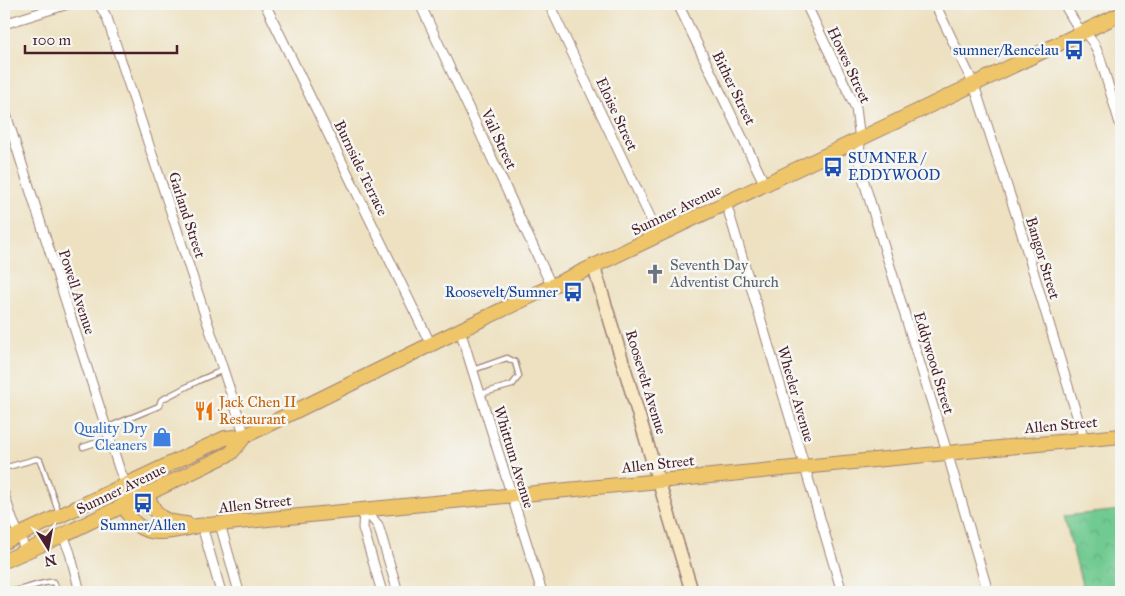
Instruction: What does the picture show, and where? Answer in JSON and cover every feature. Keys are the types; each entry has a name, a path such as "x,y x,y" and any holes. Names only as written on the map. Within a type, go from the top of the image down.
{"main road":[{"name":"Sumner Avenue","path":"4,541 60,517 225,438 245,436 460,330 1121,14"},
{"name":"Sumner Avenue","path":"4,561 124,506 231,453 245,436"},
{"name":"Allen Street","path":"124,506 135,523 151,532 173,531 200,526 659,480 1121,436"},
{"path":"124,506 126,485 147,495"},
{"name":"Allen Street","path":"147,495 156,512 167,521 200,526"}],"street":[{"path":"4,24 68,4"},
{"name":"Garland Street","path":"99,4 110,26 245,436"},
{"name":"Burnside Terrace","path":"266,4 431,345"},
{"name":"Vail Street","path":"420,4 552,287"},
{"name":"Eloise Street","path":"549,4 659,236"},
{"name":"Bither Street","path":"678,4 765,185"},
{"name":"Howes Street","path":"806,4 856,108 860,140"},
{"name":"Bangor Street","path":"935,4 974,85 1084,439"},
{"path":"1064,4 1078,26 1094,44 1121,127"},
{"name":"Powell Avenue","path":"4,108 126,485"},
{"name":"Eddywood Street","path":"860,140 859,160 861,172 988,592"},
{"name":"Wheeler Avenue","path":"726,204 842,592"},
{"name":"Roosevelt Avenue","path":"594,267 692,592"},
{"name":"Whittum Avenue","path":"460,330 542,592"},
{"path":"4,494 8,519 26,551"},
{"path":"364,510 363,528 382,592"},
{"path":"364,510 378,525 398,592"},
{"path":"220,524 239,592"},
{"path":"200,526 222,592"},
{"path":"63,535 70,553 80,592"}],"lane":[{"path":"473,370 507,358 515,362 519,376 512,385 480,394"},
{"path":"106,428 159,406 161,400 223,370"},
{"path":"83,447 110,438"},
{"path":"4,468 36,459 40,460 60,517"},
{"path":"5,590 12,592 46,582 54,582 58,592"}],"green space":[{"path":"1121,510 1121,592 1084,592 1064,516"}],"place":[{"name":"sumner/Rencelau","path":"1074,50"},
{"name":"SUMNER / EDDYWOOD","path":"833,167"},
{"name":"Seventh Day Adventist Church","path":"655,274"},
{"name":"Roosevelt/Sumner","path":"573,292"},
{"name":"Jack Chen II Restaurant","path":"204,411"},
{"name":"Quality Dry Cleaners","path":"162,437"},
{"name":"Sumner/Allen","path":"143,503"}]}
